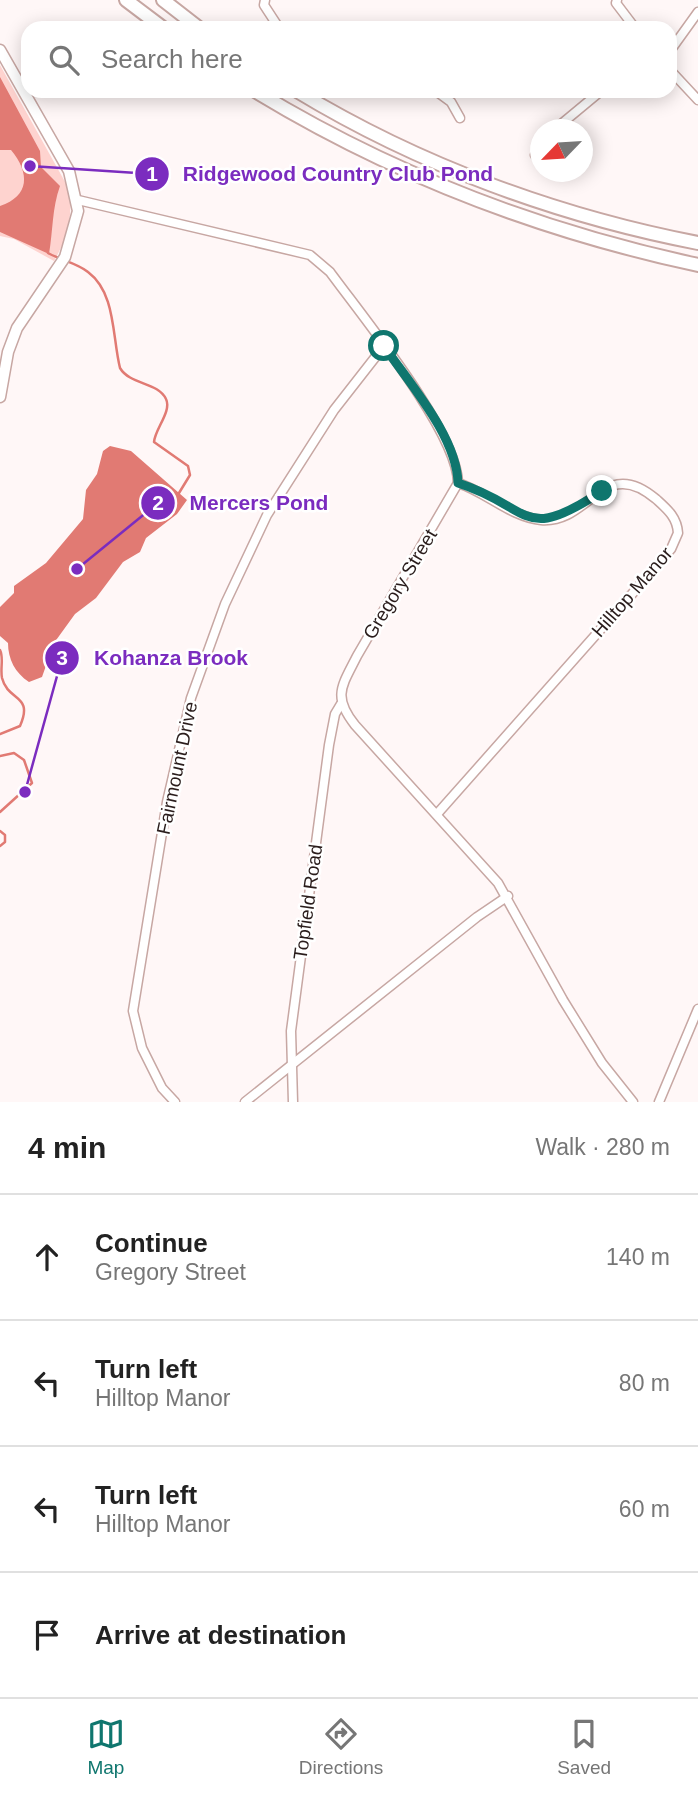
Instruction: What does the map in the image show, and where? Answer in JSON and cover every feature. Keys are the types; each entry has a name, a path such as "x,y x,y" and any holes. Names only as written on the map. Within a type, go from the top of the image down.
{"highway":[{"path":"126,0 154,21"},
{"path":"163,0 190,21"},
{"path":"267,98 359,150 458,194 546,226 698,265"},
{"path":"310,98 388,140 493,185 595,219 698,243"}],"main road":[{"path":"0,50 21,87"},
{"path":"0,397 8,352 17,328 63,260 77,220 78,200 69,171 27,98"}],"street":[{"path":"265,0 264,5 274,21"},
{"path":"617,2 630,21"},
{"path":"677,41 698,12"},
{"path":"677,78 698,100"},
{"path":"446,98 460,118"},
{"path":"567,119 593,98"},
{"path":"78,200 310,255 330,272 384,346 451,447 458,468 458,483"},
{"name":"Fairmount Drive","path":"175,1102 162,1088 142,1048 133,1012 167,802 191,698 225,604 267,515 334,410 384,346"},
{"name":"Gregory Street","path":"341,704 343,684 357,656 458,483"},
{"name":"Hilltop Manor","path":"436,814 671,549 678,533 675,519 669,511 633,483 618,483 562,516 542,520 520,514 458,483"},
{"path":"341,704 355,725 508,897 602,1063 633,1102"},
{"name":"Topfield Road","path":"293,1102 290,1031 329,745 335,714 341,704"},
{"path":"245,1102 477,917 508,897"},
{"path":"659,1102 698,1009"}],"shaded area":[{"path":"0,65 69,189 68,226 54,261 14,239 0,236"},
{"path":"0,77 40,151 41,167 60,186 49,254 0,232 0,206 10,202 22,190 24,175 11,150 0,150"},
{"path":"110,446 131,451 187,500 177,514 146,538 140,552 123,562 96,598 75,614 54,643 42,677 29,682 16,670 9,655 8,643 0,636 0,607 14,593 14,586 46,563 83,519 86,490 97,474 103,451"}],"waterway":[{"path":"48,253 84,269 97,281 104,291 112,316 120,368 130,378 157,389 166,399 167,409 154,442 188,466 190,475 179,493"},
{"path":"0,650 5,686 24,708 20,726 0,734"},
{"path":"0,756 14,753 24,760 32,783 0,812"},
{"path":"0,831 5,835 5,842 0,846"}],"place":[{"name":"Ridgewood Country Club Pond","path":"30,166"},
{"name":"Mercers Pond","path":"77,569"},
{"name":"Kohanza Brook","path":"25,792"}],"route":[{"path":"384,346 451,447 458,468 458,483 520,514 542,520 562,516 602,491"}]}
